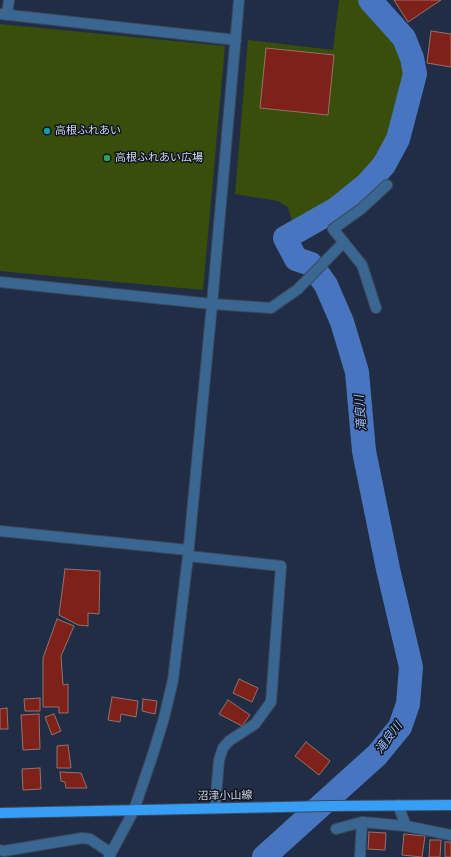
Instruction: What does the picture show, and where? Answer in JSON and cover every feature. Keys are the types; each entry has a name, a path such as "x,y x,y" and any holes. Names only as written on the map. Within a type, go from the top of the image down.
{"main road":[{"name":"沼津小山線","path":"0,813 451,805"}],"street":[{"path":"8,0 4,14 236,40"},
{"path":"0,850 4,851 82,838 90,839 110,855 134,810 164,718 173,680 188,553 239,0"},
{"path":"376,308 362,265 333,229 361,209 387,185"},
{"path":"0,282 212,304 271,308 296,290 344,242"},
{"path":"0,531 188,553 281,566 271,702 255,724 229,741 223,748 219,760 215,808"},
{"path":"398,805 406,826"},
{"path":"360,857 362,822"},
{"path":"336,829 362,822 406,826 451,835"}],"green space":[{"path":"339,0 362,0 366,7 389,34 403,58 405,73 398,110 390,136 377,163 363,182 332,208 293,224 288,207 278,201 235,194 248,40 333,50"},
{"name":"高根ふれあい広場","path":"0,24 225,46 203,290 0,271"}],"building":[{"path":"394,0 441,0 408,22"},
{"path":"431,31 451,34 451,67 427,63"},
{"path":"266,48 334,55 328,115 260,108"},
{"path":"65,569 100,571 99,614 88,613 88,626 78,625 59,615"},
{"path":"57,619 74,626 61,656 63,685 68,684 68,713 59,713 59,707 43,707 43,658"},
{"path":"239,679 258,688 252,702 233,693"},
{"path":"112,697 138,701 136,717 121,714 120,722 108,720"},
{"path":"40,698 40,711 25,711 24,699"},
{"path":"143,699 157,701 155,714 142,711"},
{"path":"228,700 250,715 242,726 219,714"},
{"path":"7,708 8,729 0,729 0,709"},
{"path":"39,714 40,749 23,750 21,715"},
{"path":"54,714 61,731 52,735 45,717"},
{"path":"306,742 330,761 319,775 295,756"},
{"path":"68,745 71,768 57,768 57,746"},
{"path":"40,768 41,789 23,790 22,769"},
{"path":"60,772 81,773 87,788 66,788 65,782 61,781"},
{"path":"369,832 386,833 385,850 368,849"},
{"path":"404,834 425,836 422,857 402,855"},
{"path":"430,840 441,840 440,857 429,857"},
{"path":"445,842 451,842 451,857 445,857"}],"waterway":[{"name":"滝良川","path":"264,857 377,755 400,727 408,704 411,667 388,569 364,451 357,372 342,322 326,285 311,264 296,259 285,238 336,209 367,184 384,165 398,139 415,74 412,58 404,38 370,0"}],"place":[{"name":"高根ふれあい","path":"47,131"},
{"name":"高根ふれあい広場","path":"107,158"}]}
